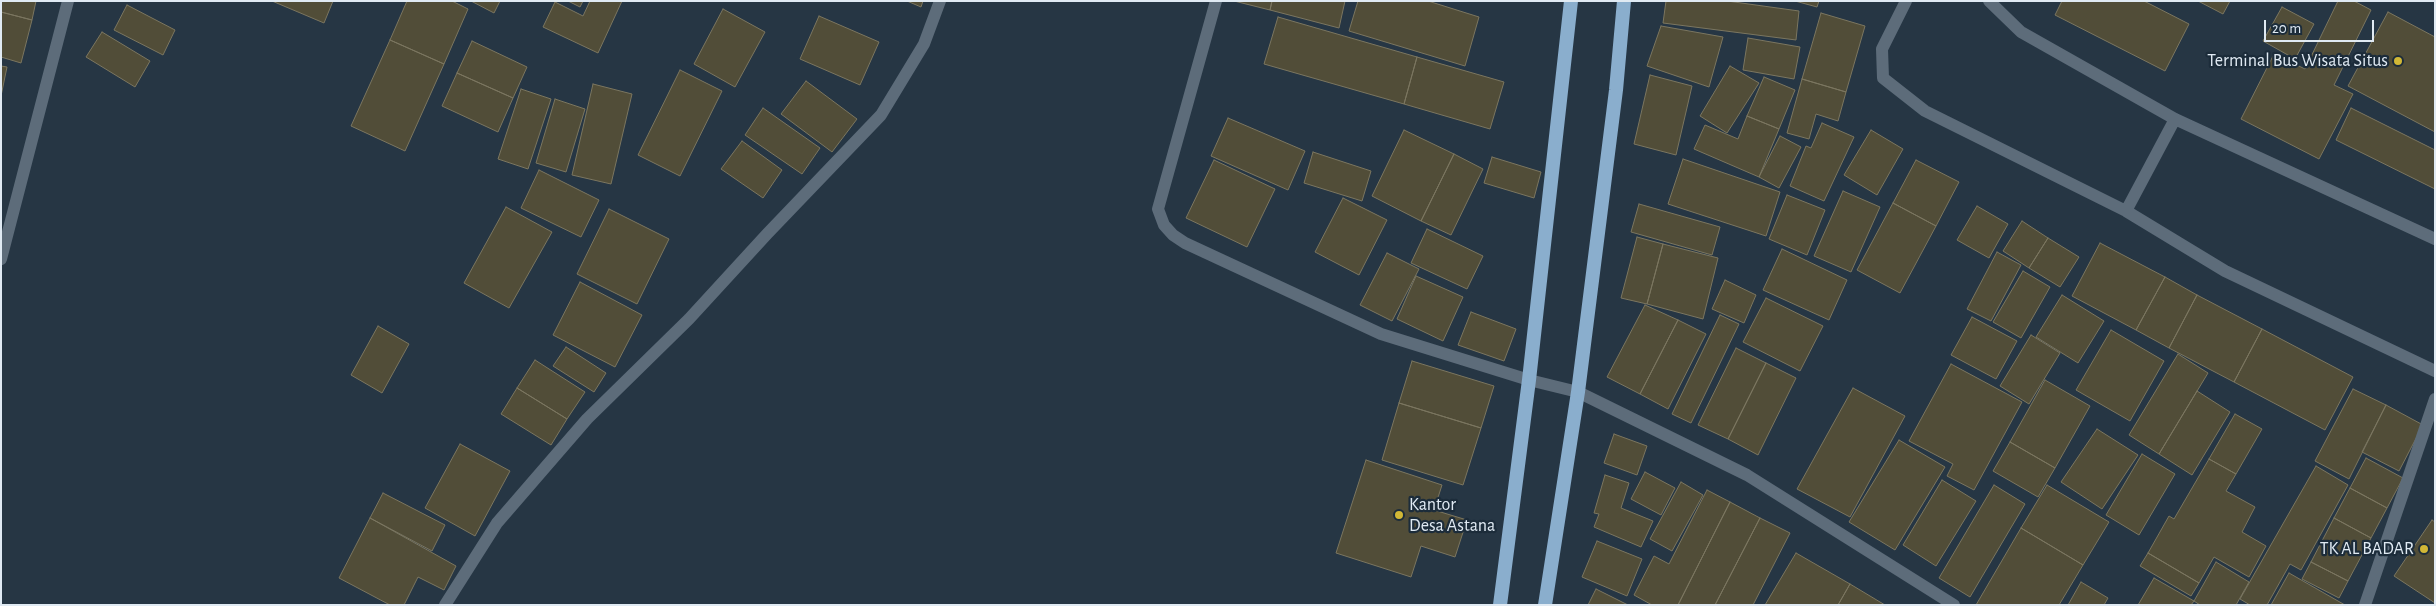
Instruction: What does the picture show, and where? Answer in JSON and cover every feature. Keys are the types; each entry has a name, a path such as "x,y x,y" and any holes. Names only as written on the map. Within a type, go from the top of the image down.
{"highway":[{"path":"1500,605 1529,380 1571,1"},
{"path":"1545,605 1578,392 1616,90 1624,1"}],"street":[{"path":"1,259 68,1"},
{"path":"444,605 497,523 587,418 689,319 881,115 924,44 940,1"},
{"path":"1216,1 1158,209 1164,225 1172,235 1185,243 1381,334 1529,380 1578,392 1747,475 1954,605"},
{"path":"1906,1 1882,49 1884,78 1925,112 2126,211 2225,271 2435,371"},
{"path":"1990,1 2021,32 2175,119 2435,239"},
{"path":"2126,211 2175,119"},
{"path":"2364,605 2435,399"}],"building":[{"path":"1,1 36,1 32,20 1,12"},
{"path":"272,1 333,1 324,23"},
{"path":"407,1 452,1 468,9 444,64 390,40"},
{"path":"471,1 500,1 494,13"},
{"path":"568,1 583,1 580,7"},
{"path":"590,1 622,1 598,53 543,27 555,2 583,16"},
{"path":"907,1 923,1 921,7"},
{"path":"1234,1 1272,1 1270,10"},
{"path":"1272,1 1345,1 1339,28 1270,10"},
{"path":"1358,1 1428,1 1479,17 1465,66 1349,31"},
{"path":"1666,1 1727,1 1799,11 1796,40 1663,23"},
{"path":"1795,1 1819,1 1817,7"},
{"path":"2062,1 2144,1 2189,24 2165,71 2055,15"},
{"path":"2198,1 2230,1 2223,14"},
{"path":"2338,1 2354,1 2371,10 2334,85 2353,94 2319,159 2241,119 2274,54 2305,69"},
{"path":"127,5 175,30 163,55 114,30"},
{"path":"2282,7 2314,24 2295,59 2263,41"},
{"path":"723,9 765,32 735,87 694,64"},
{"path":"1,12 32,20 21,63 1,57"},
{"name":"Terminal Bus Wisata Situs","path":"2388,12 2435,37 2435,132 2348,86"},
{"path":"1821,13 1865,26 1846,92 1802,79"},
{"path":"819,16 879,42 860,85 800,59"},
{"path":"1278,17 1417,57 1404,104 1264,64"},
{"path":"1661,26 1723,37 1709,87 1647,66"},
{"path":"102,32 150,61 135,87 86,57"},
{"path":"1748,38 1800,47 1794,79 1743,70"},
{"path":"390,40 444,64 405,151 351,126"},
{"path":"472,41 527,67 513,98 457,73"},
{"path":"1417,57 1504,82 1490,129 1404,104"},
{"path":"1,66 7,67 1,96"},
{"path":"1730,66 1759,83 1727,133 1700,116"},
{"path":"680,70 722,91 680,176 638,155"},
{"path":"457,73 513,98 498,132 442,106"},
{"path":"1650,75 1692,86 1676,155 1634,144"},
{"path":"1764,77 1795,90 1779,129 1747,116"},
{"path":"1802,79 1846,92 1838,121 1816,114 1809,139 1787,133"},
{"path":"806,81 857,119 832,152 781,114"},
{"path":"593,84 632,94 611,184 572,175"},
{"path":"521,89 551,99 528,169 498,159"},
{"path":"555,99 585,109 566,172 536,163"},
{"path":"763,108 820,148 802,174 745,135"},
{"path":"2351,108 2435,150 2435,189 2336,140"},
{"path":"1747,116 1779,129 1759,177 1694,149 1705,125 1738,139"},
{"path":"1228,118 1305,151 1288,190 1211,156"},
{"path":"1822,123 1854,137 1824,201 1790,186 1806,146 1811,148"},
{"path":"1404,130 1454,154 1421,221 1372,196"},
{"path":"1871,130 1903,149 1877,195 1844,175"},
{"path":"1780,136 1801,147 1779,188 1759,177"},
{"path":"742,141 782,170 763,198 721,169"},
{"path":"1313,152 1371,171 1362,201 1304,183"},
{"path":"1454,154 1483,169 1451,235 1421,221"},
{"path":"1492,157 1541,172 1534,198 1484,183"},
{"path":"1683,159 1780,192 1766,236 1668,204"},
{"path":"1214,160 1275,189 1247,247 1186,218"},
{"path":"1916,160 1959,182 1936,226 1893,203"},
{"path":"539,170 599,200 581,237 521,208"},
{"path":"1843,191 1880,207 1851,272 1814,256"},
{"path":"1787,195 1825,210 1807,255 1769,239"},
{"path":"1343,198 1387,220 1359,275 1315,252"},
{"path":"1893,203 1936,226 1900,293 1857,270"},
{"path":"1639,204 1720,227 1712,255 1631,232"},
{"path":"1977,206 2008,224 1989,258 1957,240"},
{"path":"506,207 552,232 509,308 464,283"},
{"path":"609,209 669,239 637,304 577,274"},
{"path":"2022,221 2048,238 2029,268 2003,251"},
{"path":"1427,229 1483,256 1467,289 1411,263"},
{"path":"1637,237 1663,244 1647,304 1621,298"},
{"path":"2048,238 2079,257 2060,287 2029,268"},
{"path":"2100,243 2165,277 2136,330 2072,296"},
{"path":"1663,244 1718,258 1703,319 1647,304"},
{"path":"1782,249 1847,280 1829,320 1763,290"},
{"path":"1997,252 2021,265 1991,321 1967,309"},
{"path":"1387,253 1419,269 1392,321 1360,305"},
{"path":"2023,271 2050,287 2021,338 1993,322"},
{"path":"1416,276 1463,297 1443,341 1397,319"},
{"path":"2165,277 2197,295 2169,348 2136,330"},
{"path":"1725,280 1756,295 1744,323 1712,309"},
{"path":"580,282 642,315 615,367 553,335"},
{"path":"2062,295 2104,321 2078,363 2036,337"},
{"path":"2197,295 2262,329 2234,382 2169,348"},
{"path":"1766,298 1823,326 1800,371 1743,342"},
{"path":"1645,305 1678,320 1640,394 1607,377"},
{"path":"1471,312 1516,329 1504,361 1458,345"},
{"path":"1720,315 1739,324 1691,423 1672,414"},
{"path":"1972,317 2017,341 1996,379 1951,355"},
{"path":"1678,320 1706,334 1668,409 1640,394"},
{"path":"378,326 409,344 382,393 351,375"},
{"path":"2262,329 2353,377 2325,430 2234,382"},
{"path":"2111,330 2164,361 2130,421 2076,390"},
{"path":"2031,335 2060,353 2029,404 2000,386"},
{"path":"566,347 606,373 594,392 553,366"},
{"path":"1736,348 1766,363 1728,439 1698,425"},
{"path":"2178,354 2208,373 2159,454 2129,435"},
{"path":"535,360 585,392 567,419 517,388"},
{"path":"1412,361 1494,386 1481,428 1399,403"},
{"path":"1766,363 1796,378 1758,455 1728,439"},
{"path":"1951,364 2022,402 1974,490 1947,476 1953,464 1909,441"},
{"path":"2045,380 2090,406 2055,468 2010,442"},
{"path":"517,388 567,419 551,445 501,414"},
{"path":"1853,388 1905,416 1850,517 1797,489"},
{"path":"2353,389 2386,405 2349,479 2315,461"},
{"path":"2197,391 2230,412 2192,475 2159,454"},
{"path":"1399,403 1481,428 1463,485 1382,460"},
{"path":"2386,405 2423,425 2399,471 2362,452"},
{"path":"2235,414 2262,429 2236,474 2209,459"},
{"path":"2097,429 2138,455 2102,509 2061,482"},
{"path":"1614,434 1647,446 1637,475 1604,463"},
{"path":"1899,440 1945,467 1895,550 1849,522"},
{"path":"2010,442 2055,468 2038,497 1993,471"},
{"path":"460,444 510,471 475,536 425,508"},
{"path":"2142,454 2175,474 2139,535 2106,515"},
{"path":"2366,458 2403,478 2387,508 2350,488"},
{"path":"2209,459 2236,474 2226,491 2255,507 2242,532 2266,546 2249,577 2214,557 2199,583 2148,553 2169,516 2174,519"},
{"name":"Kantor Desa Astana","path":"1366,460 1442,485 1434,510 1467,520 1455,557 1421,546 1411,577 1336,553"},
{"path":"2316,466 2348,485 2301,570 2290,564 2267,605 2250,605 2240,599"},
{"path":"1645,472 1675,488 1661,515 1631,499"},
{"path":"1605,475 1629,483 1621,508 1653,521 1641,547 1594,527 1599,514 1594,513"},
{"path":"1942,480 1976,501 1936,566 1903,545"},
{"path":"1681,482 1703,495 1672,551 1650,539"},
{"path":"1994,485 2025,504 1970,597 1939,578"},
{"path":"2047,485 2109,522 2083,565 2021,528"},
{"path":"2350,488 2387,508 2371,538 2334,518"},
{"path":"1707,490 1730,502 1678,605 1652,605 1634,595 1654,556 1669,564"},
{"path":"383,493 445,525 432,551 370,518"},
{"path":"1730,502 1760,518 1715,605 1678,605"},
{"path":"370,518 456,566 444,590 418,577 404,605 390,605 339,578"},
{"path":"1760,518 1790,533 1753,605 1715,605"},
{"path":"2334,518 2371,538 2348,581 2311,562"},
{"name":"TK AL BADAR","path":"2432,520 2435,522 2435,603 2394,576"},
{"path":"2021,528 2083,565 2059,605 1976,605"},
{"path":"1597,541 1642,559 1627,596 1582,577"},
{"path":"1796,553 1850,584 1838,605 1765,605"},
{"path":"2148,553 2199,583 2191,596 2140,566"},
{"path":"2216,562 2249,582 2236,605 2200,605 2194,601"},
{"path":"2311,562 2348,581 2339,598 2302,579"},
{"path":"2289,573 2345,605 2271,605"},
{"path":"2154,578 2194,601 2191,605 2138,605"},
{"path":"2081,582 2108,598 2104,605 2068,605"},
{"path":"1850,584 1885,605 1838,605"},
{"path":"1596,589 1628,605 1588,605"}],"place":[{"name":"Terminal Bus Wisata Situs","path":"2398,61"},
{"name":"Kantor Desa Astana","path":"1399,515"},
{"name":"TK AL BADAR","path":"2424,549"}]}
